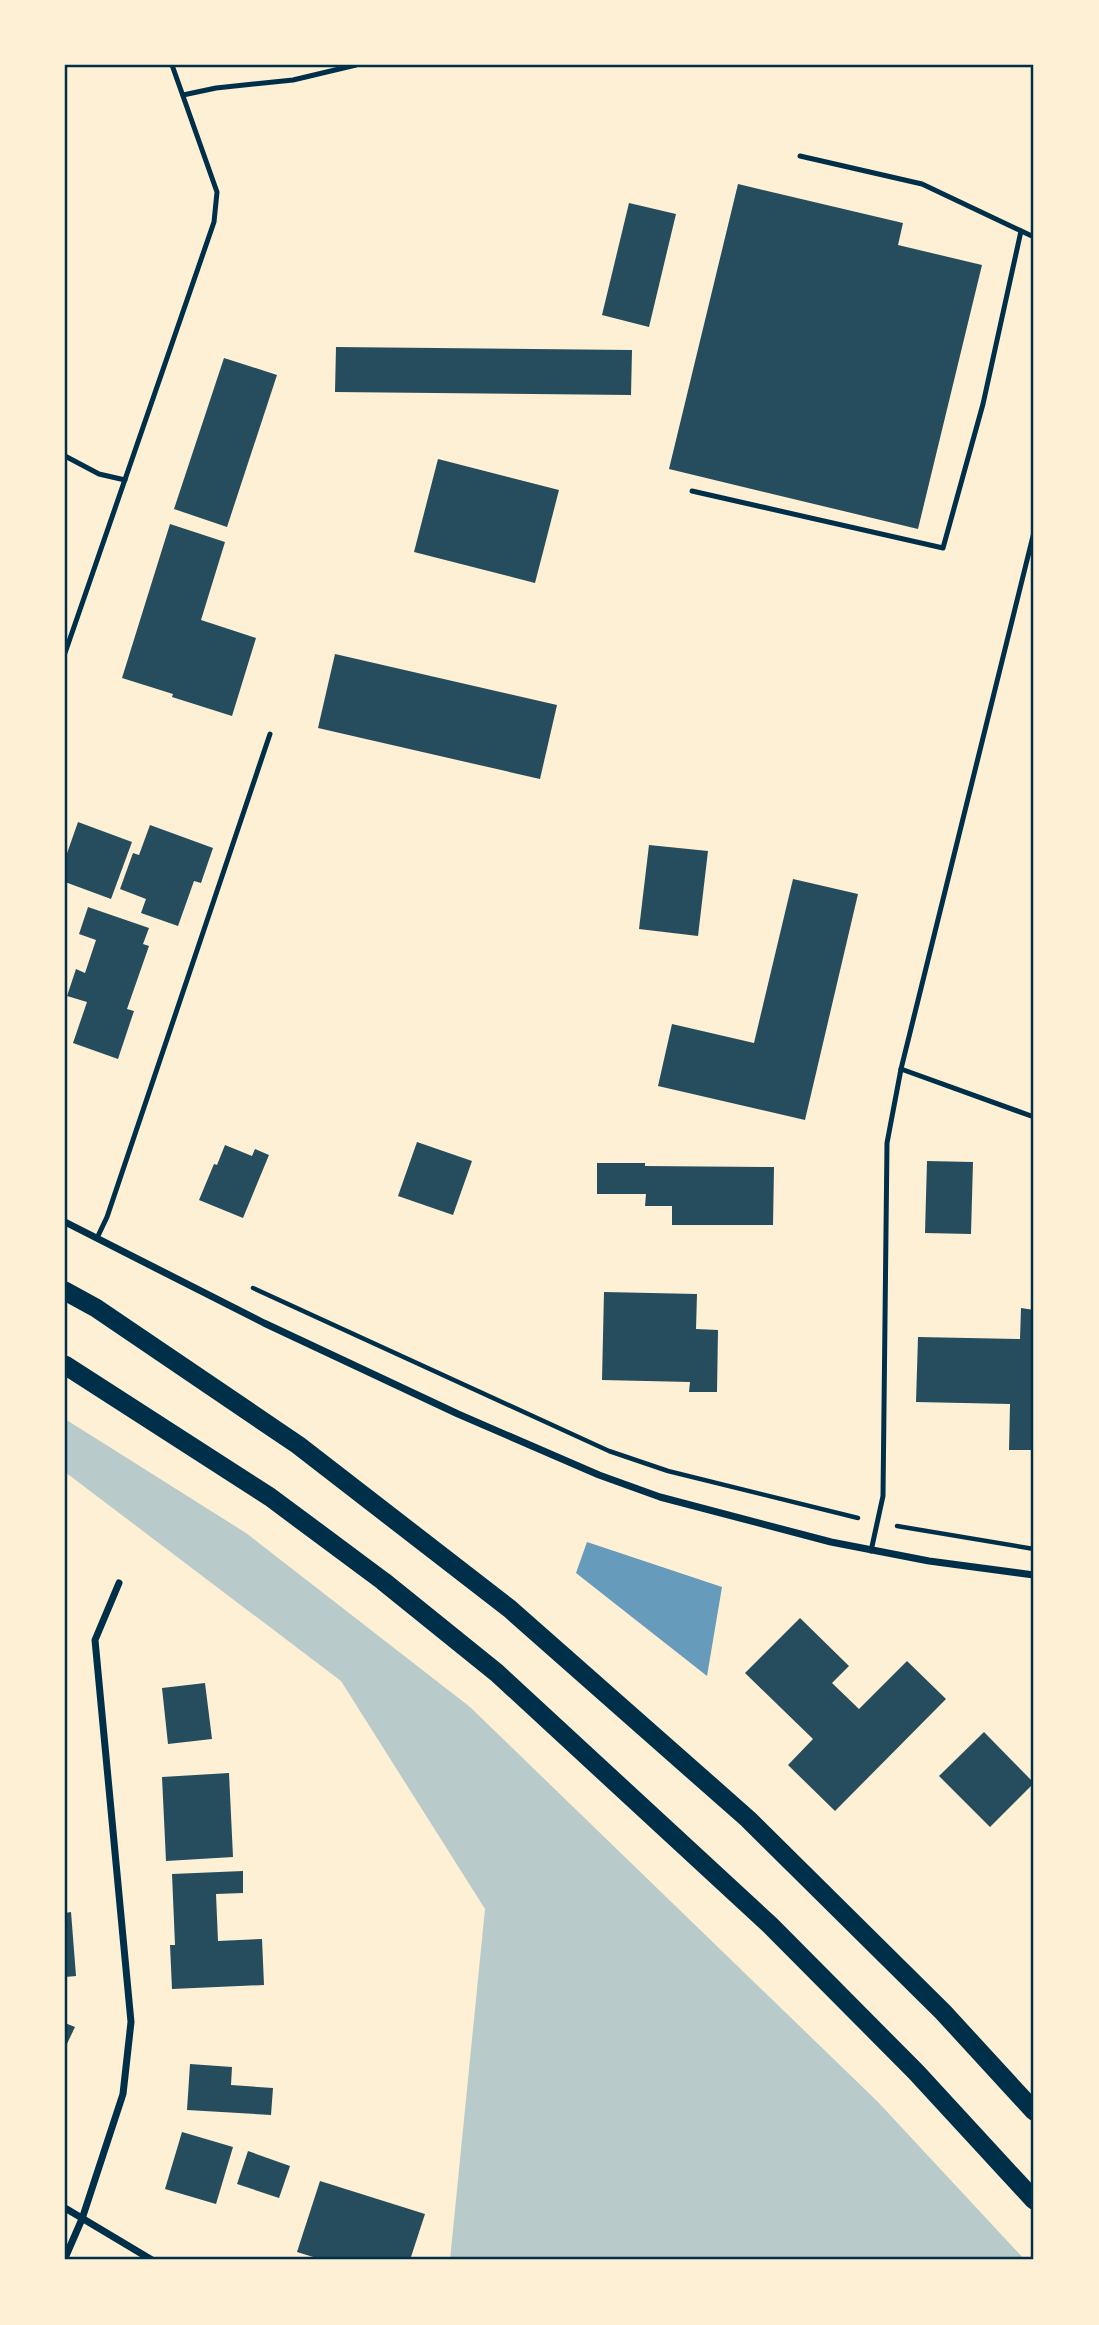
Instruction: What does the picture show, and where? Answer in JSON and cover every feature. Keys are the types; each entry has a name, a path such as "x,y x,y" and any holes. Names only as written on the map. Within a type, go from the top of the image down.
{"highway":[{"path":"65,1291 96,1308 298,1445 510,1609 748,1819 943,2012 1034,2111"},
{"path":"65,1365 270,1497 383,1581 497,1673 770,1925 916,2072 1034,2200"}],"street":[{"path":"65,1222 288,1334 458,1414 599,1475 660,1497 872,1551 1034,1575"},
{"path":"65,2258 82,2219 123,2094 131,2022 95,1640 119,1583"},
{"path":"65,2208 152,2260"}],"lane":[{"path":"65,653 214,222 217,192 173,65"},
{"path":"183,95 216,88 293,80 356,65"},
{"path":"800,156 922,184 1034,237"},
{"path":"692,491 943,548 983,404 1021,231"},
{"path":"65,456 99,474 125,480"},
{"path":"872,1551 883,1496 887,1143 901,1069 1034,532"},
{"path":"97,1238 107,1217 270,734"},
{"path":"901,1069 1034,1117"}],"path":[{"path":"248,1286 609,1451 668,1471 877,1523 1034,1549"}],"shaded area":[{"path":"65,1419 246,1533 470,1707 878,2102 1025,2260 450,2260 485,1909 341,1681 65,1472"}],"water":[{"path":"587,1542 722,1587 707,1676 576,1573"}],"building":[{"path":"738,184 903,223 898,245 982,265 918,529 669,469"},
{"path":"629,203 676,214 649,327 602,315"},
{"path":"336,347 632,350 631,395 335,392"},
{"path":"224,358 277,375 227,527 174,509"},
{"path":"438,459 559,490 535,583 414,552"},
{"path":"170,524 225,542 201,620 256,638 232,716 122,678"},
{"path":"335,654 557,705 540,779 318,728"},
{"path":"78,822 132,842 111,899 65,882 65,859"},
{"path":"150,825 213,848 201,883 194,881 178,926 141,913 146,899 120,889 133,853 139,855"},
{"path":"649,845 708,851 698,936 639,929"},
{"path":"793,879 858,894 805,1120 658,1086 672,1024 754,1043"},
{"path":"88,907 149,928 143,944 149,946 127,1009 134,1011 118,1059 73,1043 87,1002 67,996 76,969 85,973 96,940 79,934"},
{"path":"417,1142 472,1161 453,1215 398,1196"},
{"path":"225,1145 252,1156 255,1149 269,1155 243,1218 199,1200"},
{"path":"927,1161 973,1162 971,1234 925,1233"},
{"path":"597,1163 774,1167 773,1225 672,1225 672,1206 645,1206 646,1194 597,1194"},
{"path":"604,1292 697,1294 696,1329 718,1330 717,1392 689,1392 690,1382 602,1380"},
{"path":"1021,1308 1034,1310 1034,1450 1009,1450 1010,1404 916,1402 918,1337 1020,1339"},
{"path":"800,1618 849,1666 832,1683 859,1709 907,1661 946,1699 835,1811 788,1765 813,1739 745,1673"},
{"path":"205,1683 212,1739 168,1744 162,1688"},
{"path":"984,1732 1034,1783 990,1827 939,1776"},
{"path":"229,1773 233,1857 166,1861 162,1777"},
{"path":"243,1871 243,1893 216,1894 218,1941 262,1939 264,1985 172,1989 170,1945 175,1945 172,1874"},
{"path":"71,1912 76,1976 65,1977 65,1913"},
{"path":"65,2023 75,2027 65,2048"},
{"path":"190,2064 232,2067 231,2085 273,2088 271,2115 187,2110"},
{"path":"182,2132 233,2147 216,2204 165,2189"},
{"path":"248,2151 290,2166 279,2198 237,2184"},
{"path":"320,2181 425,2214 410,2260 323,2260 297,2252"}]}
